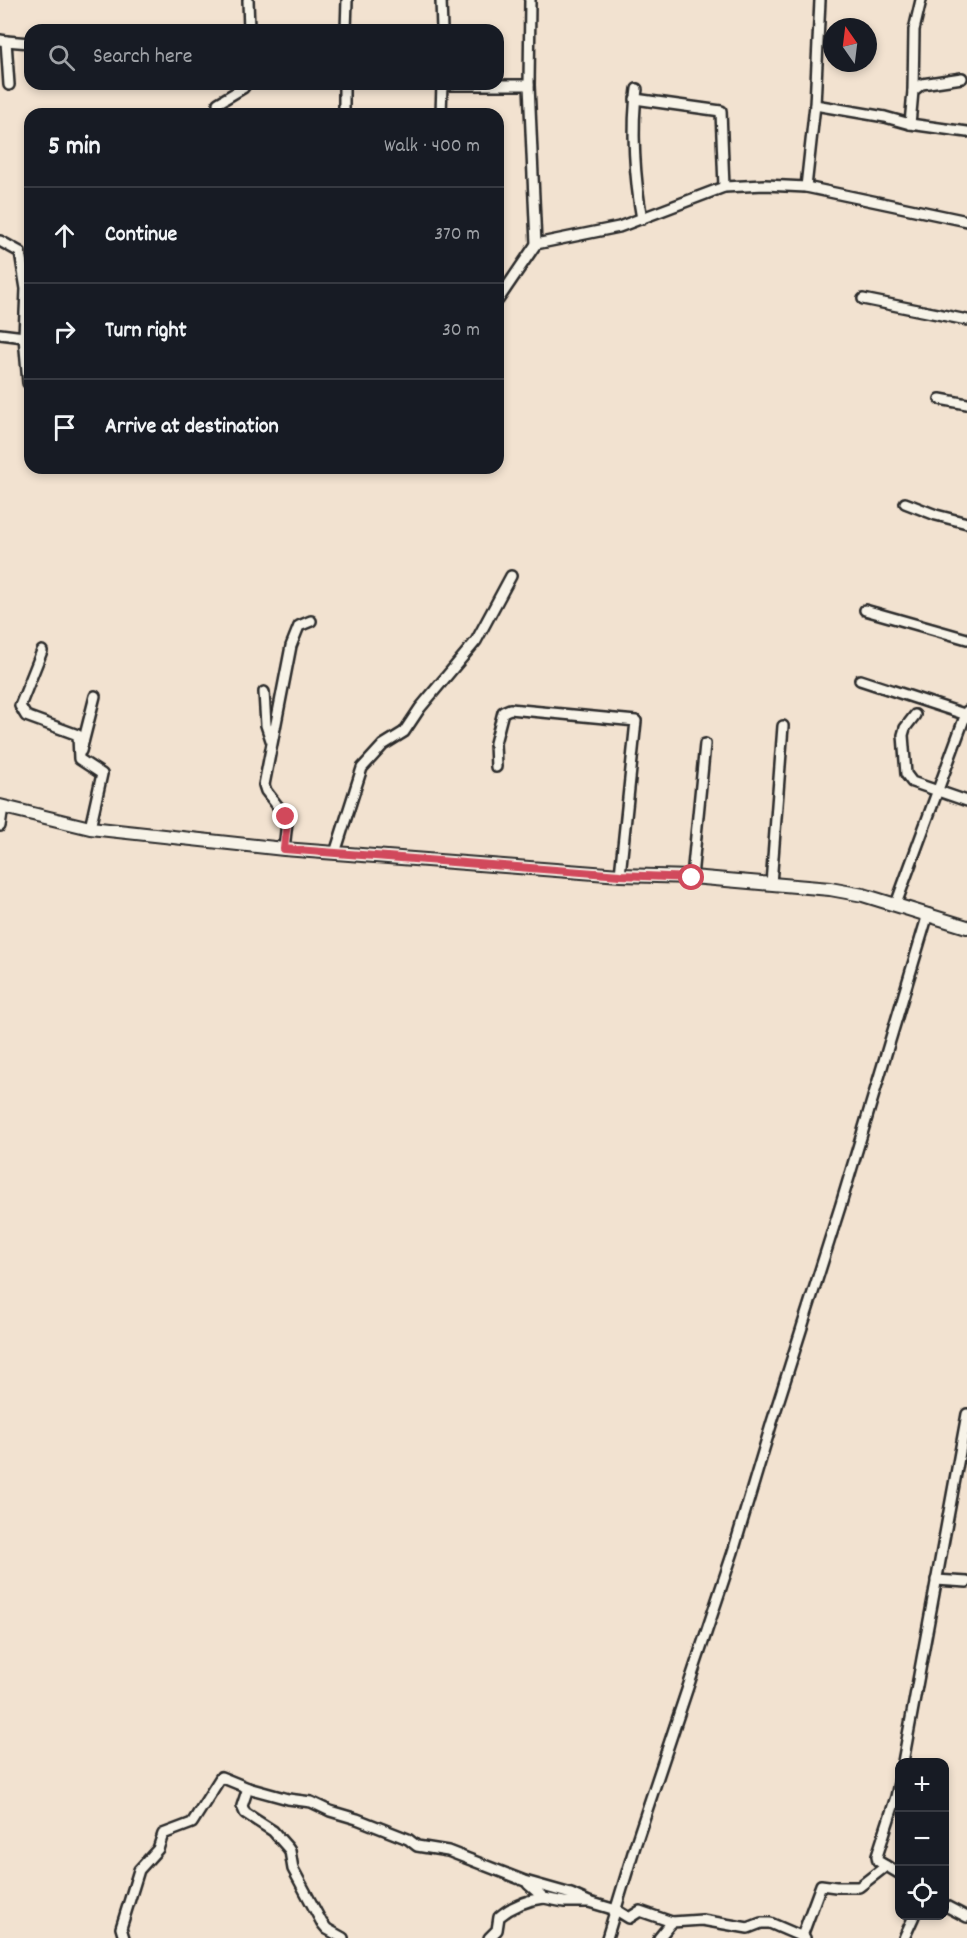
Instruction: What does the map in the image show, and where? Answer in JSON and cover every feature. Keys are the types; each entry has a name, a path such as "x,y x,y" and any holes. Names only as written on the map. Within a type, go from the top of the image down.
{"main road":[{"path":"2,807 90,828 284,849 830,889 896,904 967,927"}],"street":[{"path":"248,0 249,24"},
{"path":"346,24 348,0"},
{"path":"441,0 442,24"},
{"path":"504,291 536,244 529,86 530,0"},
{"path":"806,187 815,105 820,0"},
{"path":"910,124 914,30 921,0"},
{"path":"9,85 3,40 24,42"},
{"path":"913,91 921,84 962,78"},
{"path":"504,85 529,86"},
{"path":"218,103 240,90"},
{"path":"344,90 344,108"},
{"path":"441,108 442,90"},
{"path":"642,219 638,201 634,139 636,94 721,111 724,188"},
{"path":"815,105 885,117 910,124 967,132"},
{"path":"536,244 619,227 724,188 765,185 806,187 967,221"},
{"path":"0,241 21,252"},
{"path":"21,252 24,268"},
{"path":"863,299 967,320"},
{"path":"0,334 24,337"},
{"path":"940,399 967,404"},
{"path":"906,503 967,522"},
{"path":"335,853 362,768 383,745 404,732 420,708 476,641 511,576"},
{"path":"865,610 967,639"},
{"path":"284,849 286,817 264,785 291,646 299,626 310,621"},
{"path":"42,651 20,706 26,716 78,735 79,759"},
{"path":"860,680 967,713 896,904"},
{"path":"264,692 266,725 272,741"},
{"path":"79,759 95,696"},
{"path":"496,767 495,743 503,712 506,710 636,721 620,875"},
{"path":"915,715 905,728 903,735 906,774 912,782 967,801"},
{"path":"771,884 783,726"},
{"path":"692,878 705,744"},
{"path":"79,759 102,774 90,828"},
{"path":"0,826 2,807"},
{"path":"607,1938 733,1552 928,914"},
{"path":"904,1758 967,1414"},
{"path":"936,1580 967,1582"},
{"path":"124,1938 121,1928 139,1870 158,1849 163,1834 192,1823 221,1777 248,1788 288,1799 311,1802 408,1839 417,1846 448,1851 525,1881 616,1910 629,1918 640,1911 672,1922 702,1920 748,1928 761,1923 770,1923 803,1937 821,1885 859,1887 886,1866"},
{"path":"248,1788 242,1806 245,1814 273,1831 284,1841 290,1851 292,1869 322,1923 327,1929 343,1938"},
{"path":"895,1800 877,1856 878,1862 895,1871"},
{"path":"525,1881 544,1898"},
{"path":"489,1938 497,1930 499,1917 521,1903 544,1898 564,1902 589,1902"},
{"path":"949,1907 967,1917"},
{"path":"904,1938 912,1920"},
{"path":"659,1938 672,1922"}],"route":[{"path":"286,817 284,849 620,875 692,878"}]}
